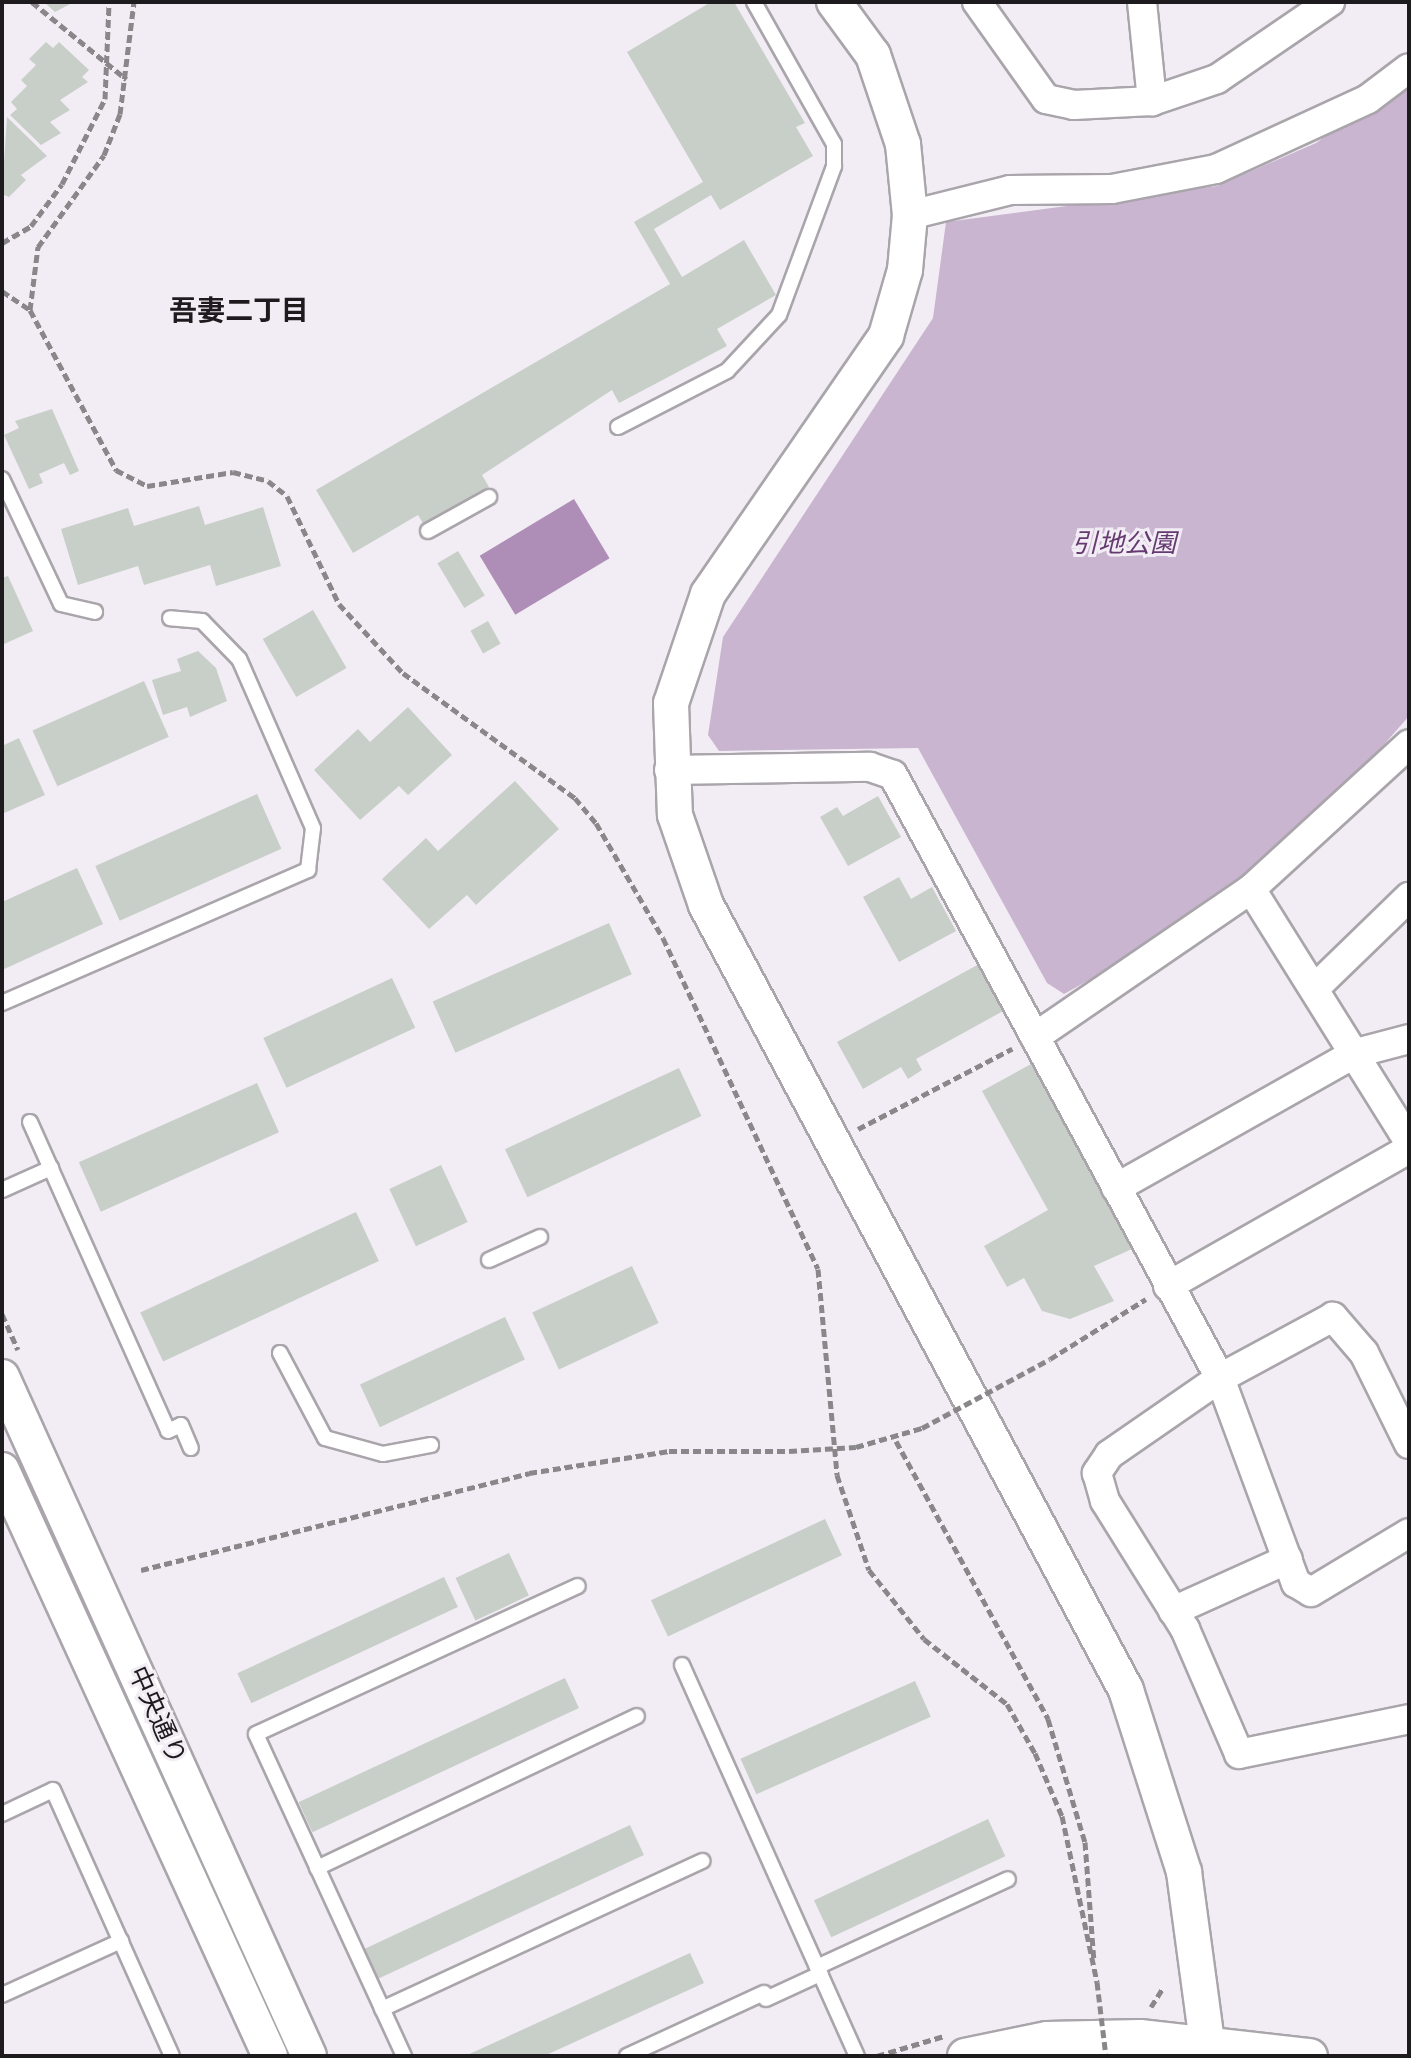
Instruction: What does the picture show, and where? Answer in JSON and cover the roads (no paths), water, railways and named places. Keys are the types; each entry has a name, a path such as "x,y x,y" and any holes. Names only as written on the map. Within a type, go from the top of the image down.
{"street":[{"path":"834,2 873,55 891,104 910,215 905,270 886,336 708,594 671,703 669,770 684,856 706,905 1126,1690 1184,1872 1208,2049"},
{"path":"977,2 1046,99 1152,101 1217,79 1330,2"},
{"path":"1142,2 1152,101"},
{"path":"910,215 1010,190 1112,189 1216,169 1368,99 1409,68"},
{"path":"1035,1037 1251,889 1409,744"},
{"path":"669,770 870,767 893,775 1220,1378 1296,1583 1311,1592 1409,1533"},
{"path":"1251,889 1409,1142"},
{"path":"1315,988 1409,897"},
{"path":"1116,1188 1356,1053 1409,1039"},
{"path":"1168,1286 1409,1149"},
{"path":"1409,1444 1364,1353 1333,1317 1220,1378 1109,1455 1097,1473 1105,1501 1173,1611 1239,1754 1409,1719"},
{"name":"中央通り","path":"2,1377 309,2056"},
{"name":"中央通り","path":"2,1470 270,2056"},
{"path":"1173,1611 1288,1559"},
{"path":"965,2056 1047,2039 1310,2056"}],"lane":[{"path":"618,427 727,371 779,315 834,166 834,144 754,2"},
{"path":"2,479 61,604 95,612"},
{"path":"428,531 489,497"},
{"path":"2,1003 308,870 313,828 239,659 202,621 170,618"},
{"path":"30,1122 168,1431 181,1425 191,1448"},
{"path":"2,1190 51,1168"},
{"path":"489,1260 540,1237"},
{"path":"280,1353 325,1438 383,1454 431,1445"},
{"path":"404,2056 256,1734 578,1586"},
{"path":"682,1665 857,2056"},
{"path":"317,1868 637,1716"},
{"path":"2,1814 53,1790 172,2056"},
{"path":"382,2009 703,1861"},
{"path":"627,2056 765,1996 1008,1879"},
{"path":"2,1995 121,1941"}],"district":[{"name":"吾妻二丁目","path":"239,312"}],"park label":[{"name":"引地公園","path":"1124,545"}]}
